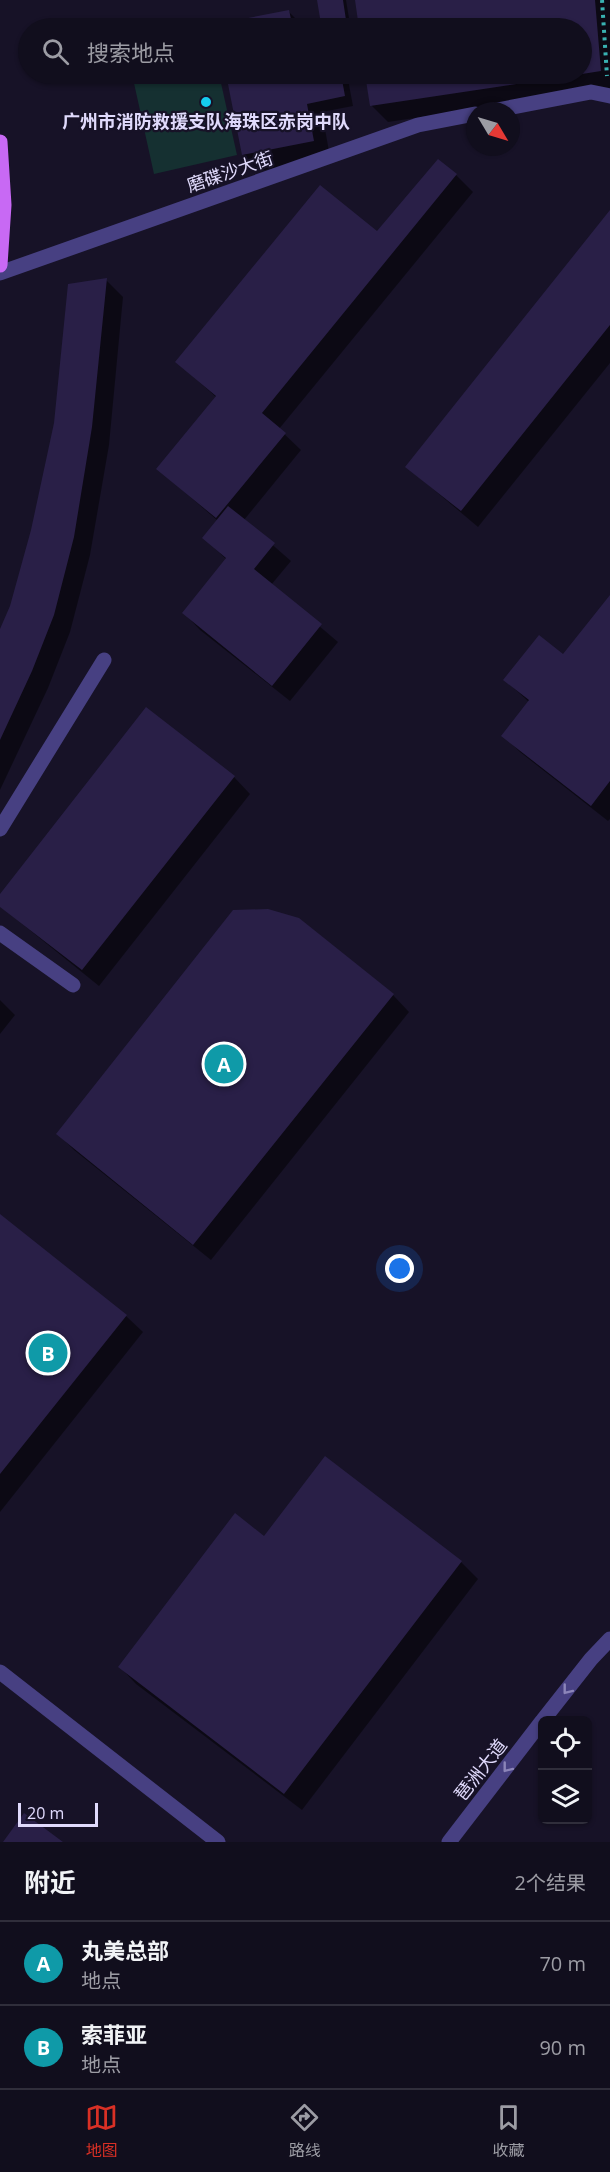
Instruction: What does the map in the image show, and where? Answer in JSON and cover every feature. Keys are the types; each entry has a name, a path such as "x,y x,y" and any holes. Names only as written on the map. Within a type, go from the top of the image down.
{"main road":[{"path":"0,142 4,205 0,265"}],"street":[{"path":"520,106 591,92 609,95"},
{"name":"磨碟沙大街","path":"0,273 418,125 466,116"},
{"path":"0,829 104,660"},
{"path":"0,933 73,986"},
{"name":"琶洲大道","path":"547,1716 591,1659 610,1639"},
{"path":"0,1672 218,1842"},
{"name":"琶洲大道","path":"449,1842 538,1727"}],"path":[{"path":"602,0 609,95"}],"green space":[{"path":"134,84 221,84 237,155 154,174"}],"building":[{"path":"317,0 343,0 346,18 320,18"},
{"path":"355,0 595,0 601,71 592,72 592,18 358,18"},
{"path":"289,10 291,18 248,18"},
{"path":"228,84 343,84 345,96 307,104 314,141 242,155"},
{"path":"367,84 517,84 370,106"},
{"path":"438,159 457,174 262,413 286,433 216,518 156,469 216,396 175,362 320,185 377,231"},
{"path":"610,210 610,325 461,511 405,467"},
{"path":"107,278 92,427 74,537 54,615 32,671 0,740 0,629 10,606 31,530 54,423 68,284"},
{"path":"228,506 275,543 254,569 322,624 272,686 182,613 226,558 202,538"},
{"path":"610,595 610,781 591,806 501,736 529,700 503,680 539,635 563,654"},
{"path":"146,707 235,776 82,970 0,907 0,894"},
{"path":"268,909 299,918 394,994 193,1245 56,1134 233,910"},
{"path":"0,1214 127,1315 0,1474"},
{"path":"325,1456 462,1561 284,1794 118,1667 235,1513 264,1536"},
{"path":"24,1813 63,1842 3,1842"}],"place":[{"name":"广州市消防救援支队海珠区赤岗中队","path":"206,102"},
{"name":"丸美总部","path":"224,1064"},
{"name":"索菲亚","path":"48,1353"}]}
